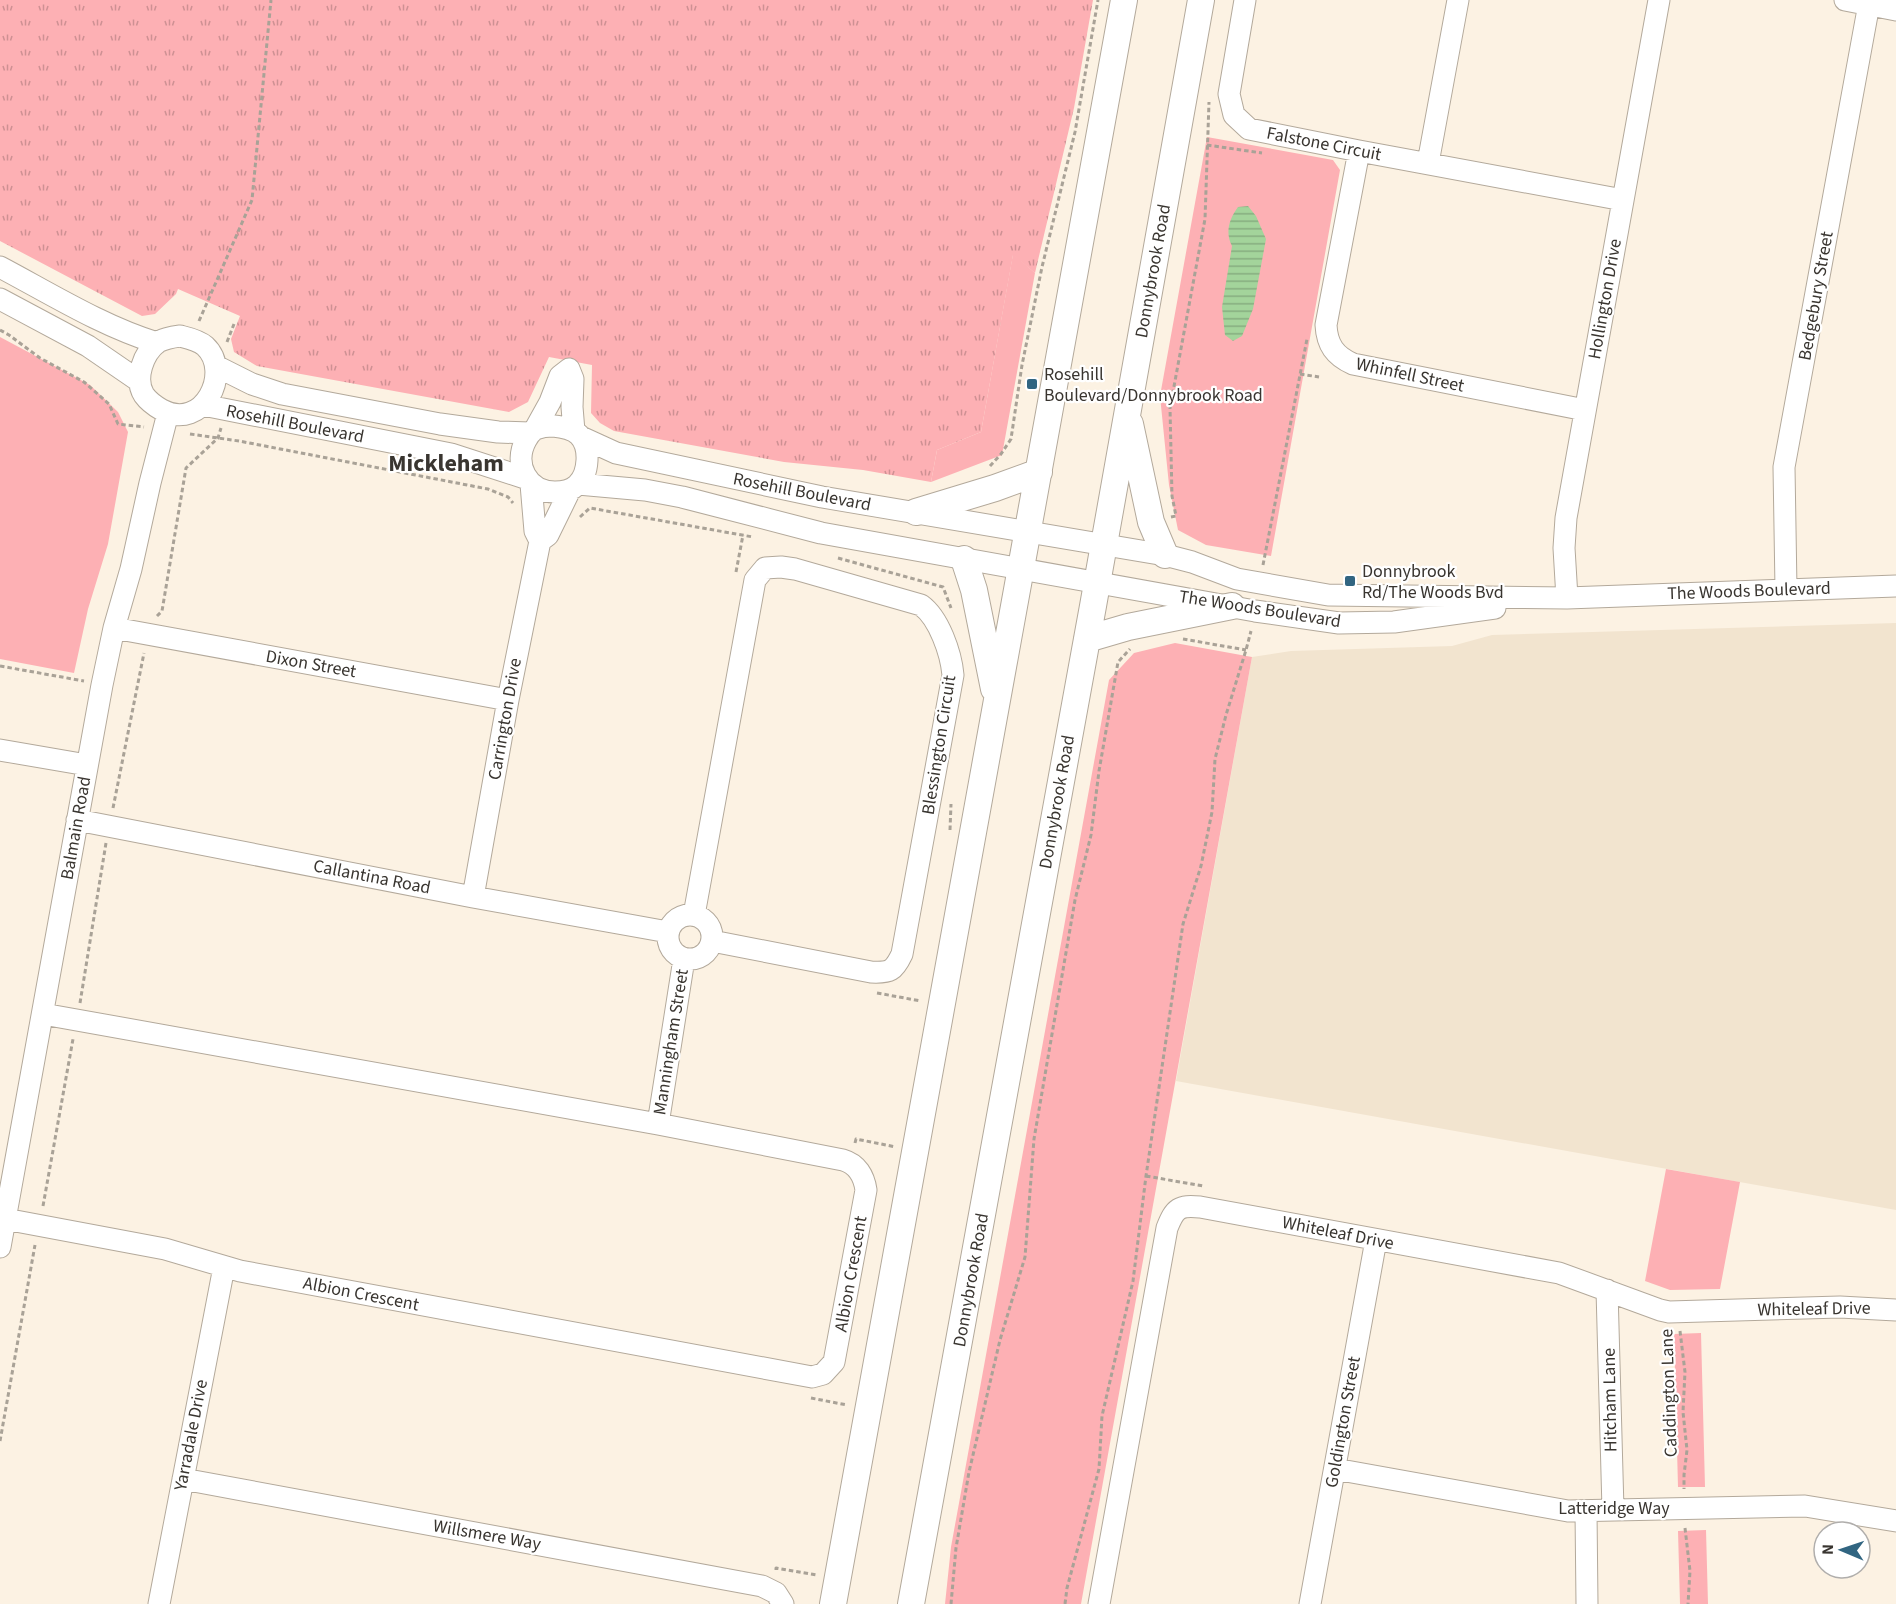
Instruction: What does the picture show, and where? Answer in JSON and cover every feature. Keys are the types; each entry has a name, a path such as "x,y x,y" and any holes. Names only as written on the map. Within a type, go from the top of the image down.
{"main road":[{"path":"833,1604 1124,0"},
{"name":"Donnybrook Road","path":"911,1604 1202,0"},
{"path":"1127,412 1151,522 1165,555"},
{"path":"916,512 1039,472"},
{"path":"964,559 974,590 997,704"},
{"path":"1087,639 1128,627 1243,609"}],"street":[{"name":"Falstone Circuit","path":"1245,0 1229,94 1234,115 1250,129 1623,200"},
{"path":"1428,163 1458,0"},
{"name":"Hollington Drive","path":"1567,598 1564,548 1566,518 1659,0"},
{"path":"1845,0 1896,10"},
{"name":"Bedgebury Street","path":"1786,589 1784,467 1869,4"},
{"name":"Whinfell Street","path":"1359,151 1326,325 1328,341 1334,351 1342,359 1353,364 1586,410"},
{"path":"0,267 89,314 157,343"},
{"path":"0,299 88,346 139,381"},
{"path":"180,336 192,339 204,345 213,356 216,366 211,395 203,405 196,411 166,422 144,394 139,381 142,364 148,352 157,343 168,337 180,336"},
{"name":"Rosehill Boulevard","path":"216,366 252,384 282,394 440,424 498,432 533,431"},
{"path":"569,369 573,379 572,407 577,434 586,451 587,459 586,469 574,487 548,491 528,481 521,462 525,442 533,431 550,402 560,376 569,369"},
{"name":"Rosehill Boulevard","path":"203,405 451,454 496,467 528,481"},
{"name":"Balmain Road","path":"0,1247 102,685 114,628 131,569 166,422"},
{"path":"533,431 553,426 564,427 577,434"},
{"name":"Rosehill Boulevard","path":"577,434 616,453 662,464 822,497 1104,545"},
{"name":"Carrington Drive","path":"473,897 508,700 540,541 535,531 528,481"},
{"name":"Rosehill Boulevard","path":"574,487 645,489 821,532 1021,568"},
{"name":"Carrington Drive","path":"540,541 548,535 574,487"},
{"name":"The Woods Boulevard","path":"1104,545 1165,555 1192,562 1237,579 1328,595 1567,598 1896,586"},
{"name":"Blessington Circuit","path":"694,915 755,580 760,573 770,567 795,569 921,605 928,609 935,618 950,657 953,675 902,954 897,964 892,970 883,973 871,972 712,941"},
{"name":"The Woods Boulevard","path":"1021,568 1243,609 1339,623 1394,622 1567,598"},
{"name":"Dixon Street","path":"114,628 508,700"},
{"path":"0,750 87,765"},
{"name":"Callantina Road","path":"77,820 473,897 668,932"},
{"path":"694,915 705,920 710,926 712,941 705,954 698,958 684,959 671,949 668,932 679,918 694,915"},
{"name":"Manningham Street","path":"658,1124 684,959"},
{"path":"43,1014 658,1124 851,1162"},
{"name":"Albion Crescent","path":"6,1219 165,1249 240,1271 812,1377 827,1371 834,1362 866,1190 862,1174 851,1162"},
{"name":"Whiteleaf Drive","path":"1099,1604 1167,1227 1172,1215 1179,1208 1200,1207 1559,1273 1660,1310 1680,1312 1840,1308 1896,1310"},
{"name":"Goldington Street","path":"1310,1604 1376,1240"},
{"name":"Yarradale Drive","path":"159,1604 224,1267"},
{"name":"Hitcham Lane","path":"1607,1290 1613,1510"},
{"name":"Latteridge Way","path":"1335,1469 1551,1508 1613,1510 1805,1506 1896,1521"},
{"name":"Willsmere Way","path":"183,1479 762,1586 778,1597"},
{"path":"1586,1510 1587,1604"}],"path":[{"path":"192,339 252,200 271,0"},
{"path":"995,488 990,466 1011,439 1022,365 1042,267 1075,132 1098,0"},
{"path":"1151,522 1176,516 1172,496 1170,408 1204,219 1210,92"},
{"path":"1208,145 1264,154"},
{"path":"0,330 39,358 84,382 109,404 118,424 166,422 218,438 488,489 508,497 519,510 534,512"},
{"path":"1260,583 1307,339"},
{"path":"1300,374 1319,377"},
{"path":"0,1441 77,1020 110,814 115,803 150,623 162,611 186,468 218,438"},
{"path":"556,517 576,520 590,508 754,537"},
{"path":"735,579 743,535"},
{"path":"833,556 943,587 954,617"},
{"path":"946,594 974,590"},
{"path":"1065,1604 1067,1588 1099,1469 1102,1416 1133,1281 1183,924 1202,866 1212,812 1215,759 1246,650 1243,609"},
{"path":"951,1604 956,1548 969,1472 999,1340 1025,1257 1034,1139 1075,900 1091,835 1099,771 1118,662 1134,646 1128,627"},
{"path":"1179,638 1246,650"},
{"path":"0,666 102,685"},
{"path":"949,838 951,796"},
{"path":"851,1162 856,1139 896,1147"},
{"path":"1146,1176 1203,1186"},
{"name":"Caddington Lane","path":"1680,1312 1680,1342 1685,1372 1683,1412 1687,1450 1684,1509 1690,1571 1688,1604"},
{"path":"778,1597 776,1568 817,1575"}],"shaded area":[{"path":"1248,206 1256,216 1266,239 1253,309 1242,336 1233,341 1225,335 1222,307 1232,246 1229,226 1238,207"},
{"path":"1896,623 1896,1210 1176,1081 1252,657 1291,651 1452,646 1492,635"}],"green space":[{"path":"0,0 1093,0 1074,108 1035,273 1013,255 981,432 937,450 931,482 863,470 784,462 614,431 600,423 591,413 592,365 549,357 528,402 509,412 257,366 234,352 231,339 240,316 178,289 176,294 155,314 142,316 0,241"},
{"path":"1207,137 1333,160 1340,170 1271,556 1206,545 1178,530 1169,485 1160,396"},
{"path":"1013,254 1035,273 1002,455 931,482 937,450 981,432"},
{"path":"0,337 90,385 118,412 128,432 108,544 88,609 74,673 0,659"},
{"path":"1175,643 1252,657 1081,1604 945,1604 951,1547 1109,680 1134,653"},
{"path":"1666,1169 1740,1182 1720,1289 1670,1290 1645,1281"},
{"path":"1701,1333 1705,1487 1678,1487 1674,1334"},
{"path":"1706,1530 1708,1604 1680,1604 1678,1531"}],"place":[{"name":"Rosehill Boulevard/Donnybrook Road","path":"1032,384"},
{"name":"Donnybrook Rd/The Woods Bvd","path":"1350,581"}],"district":[{"name":"Mickleham","path":"446,463"}]}
